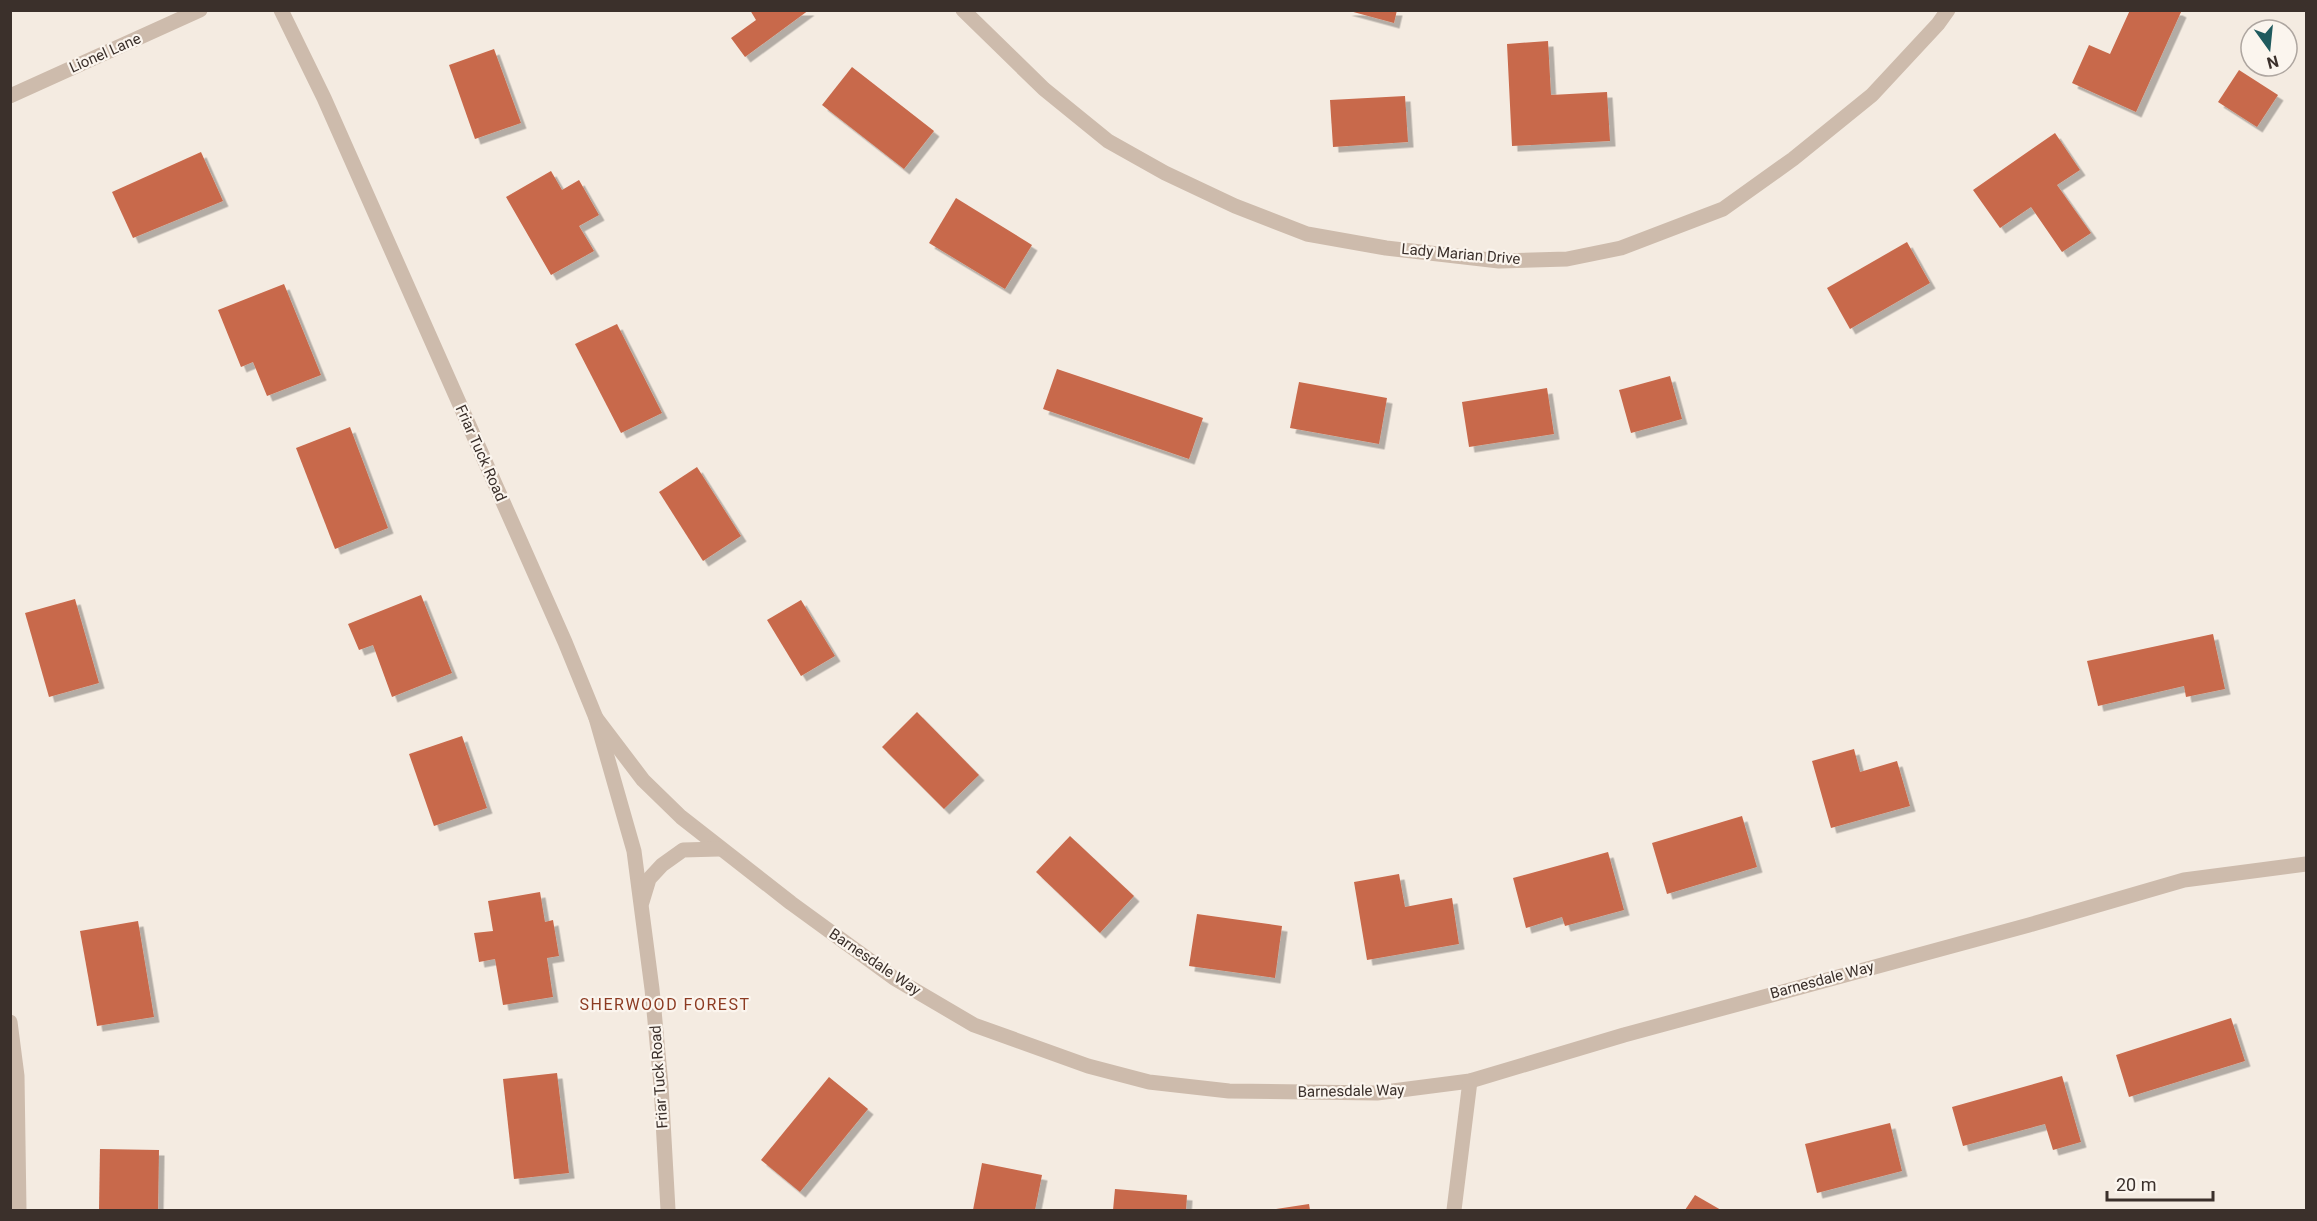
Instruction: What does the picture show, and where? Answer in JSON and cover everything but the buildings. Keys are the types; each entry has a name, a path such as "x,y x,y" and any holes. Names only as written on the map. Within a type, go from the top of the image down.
{"street":[{"name":"Lionel Lane","path":"10,96 200,10"},
{"name":"Friar Tuck Road","path":"281,10 324,98 565,642 596,718 633,851 652,989 661,1085 668,1210"},
{"name":"Lady Marian Drive","path":"963,10 1044,89 1108,141 1165,173 1236,206 1307,234 1386,248 1499,261 1567,259 1621,248 1723,209 1794,159 1872,95 1938,24 1948,10"},
{"name":"Barnesdale Way","path":"596,718 643,780 681,817 719,849 894,978 974,1024 1088,1066 1149,1082 1229,1091 1377,1093 1470,1081 1624,1035 2029,925 2184,880 2307,864"},
{"name":"Friar Tuck Road","path":"640,908 649,879 662,865 683,850 719,849"},
{"path":"10,1022 17,1076 19,1210"},
{"path":"1455,1210 1470,1081"}],"district":[{"name":"SHERWOOD FOREST","path":"665,1004"}]}
